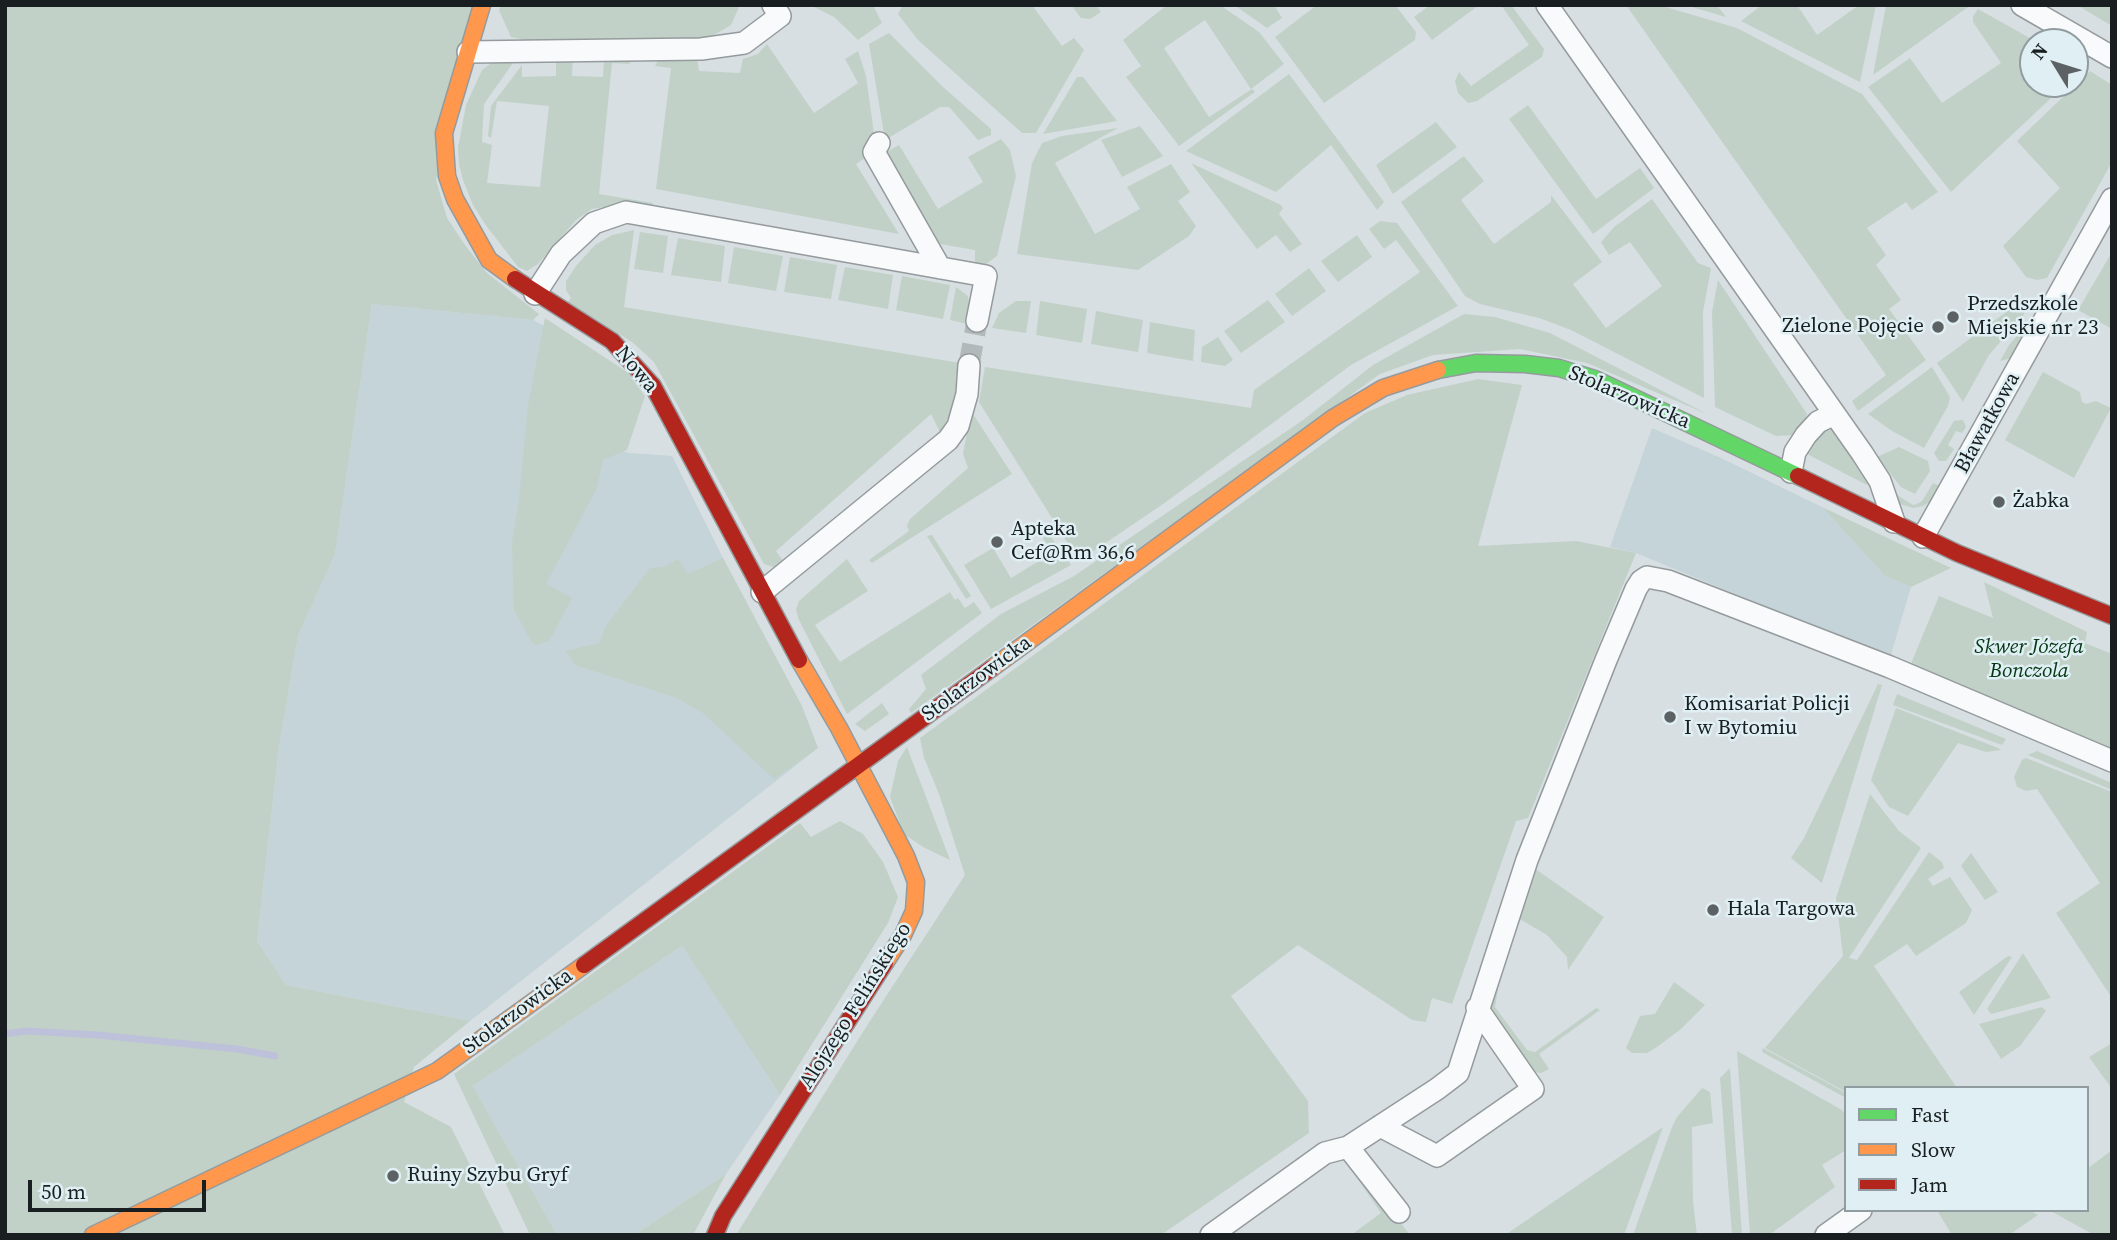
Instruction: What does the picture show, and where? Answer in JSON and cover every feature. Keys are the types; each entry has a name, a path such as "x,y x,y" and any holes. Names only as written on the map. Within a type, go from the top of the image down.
{"street":[{"name":"Nowa","path":"482,5 444,133 447,176 469,226 489,260 535,294 612,341 653,386 816,692 839,728 858,768"},
{"path":"468,52 701,50 744,43 780,16 773,5"},
{"path":"1547,5 1880,481 1894,522"},
{"path":"2022,5 2112,57"},
{"path":"879,143 874,152 940,268"},
{"name":"Bławatkowa","path":"1923,537 2112,199"},
{"path":"535,294 561,254 594,223 626,212 986,276 977,321"},
{"name":"Stolarzowicka","path":"93,1235 437,1071 858,768 1333,418 1383,388 1425,373 1476,363 1525,364 1559,368 1594,379 1923,537 2112,617"},
{"path":"762,592 948,440 958,426 967,394 969,365"},
{"path":"1791,472 1795,452 1805,435 1818,422 1835,414"},
{"path":"1211,1235 1325,1153 1348,1147 1458,1073 1527,860 1636,589 1647,577 1668,581 1890,667 2112,761"},
{"name":"Alojzego Felińskiego","path":"715,1235 723,1216 899,943 914,911 916,882 906,856 858,768"},
{"path":"1380,1126 1437,1156 1532,1089 1477,1009"},
{"path":"1348,1147 1399,1212"},
{"path":"1826,1235 1858,1212"}],"shaded area":[{"path":"372,304 533,320 584,347 564,436 629,453 672,456 818,748 470,1021 286,985 257,941 279,747 298,636 335,554"},
{"path":"1652,428 1822,507 1885,576 1911,587 1890,658 1636,553 1610,547"},
{"path":"682,946 780,1095 726,1174 634,1235 557,1235 473,1086"}],"green space":[{"path":"5,5 473,5 436,180 447,218 465,245 487,273 539,314 533,320 372,304 335,554 298,636 279,747 257,941 286,985 470,1021 414,1067 404,1102 451,1127 505,1235 5,1235"},
{"path":"501,5 740,5 731,25 702,42 529,41 511,37 499,10"},
{"path":"810,5 873,5 882,23 858,40 834,17"},
{"path":"903,5 1032,5 1062,46 1074,38 1084,50 1036,133 1022,133 918,40 898,14"},
{"path":"1071,5 1096,5 1101,12 1090,19 1081,18"},
{"path":"1167,5 1220,5 1259,32 1284,64 1251,89 1205,20 1164,48 1209,117 1252,89 1255,92 1179,146 1126,77 1141,66 1123,40"},
{"path":"1234,5 1274,5 1282,18 1267,28"},
{"path":"1317,5 1395,5 1416,32 1415,40 1324,103 1275,37"},
{"path":"1430,5 1479,5 1432,40 1414,17"},
{"path":"1501,5 1511,5 1544,49 1542,57 1477,101 1468,103 1458,93 1455,81 1459,72 1471,86 1529,45"},
{"path":"1626,5 1659,5 1737,28 1862,94 1938,192 1912,210 1906,202 1867,228 1886,255 1876,265 1901,300 1889,309 1926,360 1858,411 1852,401 1886,375"},
{"path":"1685,5 1717,5 1726,17"},
{"path":"1762,5 1797,5 1817,35 1859,5 1876,5 1860,82 1741,21"},
{"path":"1886,5 1971,5 1873,75"},
{"path":"2112,5 2112,26 2080,7"},
{"path":"1978,9 2019,32 2019,98 2051,98 1951,192 1868,87 1910,58 1942,103 2001,63 1973,22 1973,16"},
{"path":"889,33 943,87 991,129 991,135 978,140 949,107 940,107 885,140 869,44"},
{"path":"767,44 814,113 858,83 845,59 858,51 866,76 874,152 856,164 899,234 656,189 671,68 655,66 660,57 697,57 699,71 740,73 743,59 758,54"},
{"path":"573,56 572,76 603,77 604,57 626,56 631,61 629,64 612,63 599,194 653,203 652,208 626,203 592,209 576,220 538,264 527,271 518,267 485,224 473,205 463,180 458,148 466,105 482,70 493,62 513,58 513,63 484,104 482,142 492,145 487,183 540,187 549,106 497,101 491,138 488,136 491,106 522,65 522,77 556,76 556,57"},
{"path":"2089,72 2112,85 2112,162 2047,278 2037,280 2026,277 2003,246 2060,188 2017,141 2062,98 2089,98"},
{"path":"1289,74 1384,202 1377,210 1331,145 1276,192 1186,151"},
{"path":"1077,77 1083,77 1117,121 1043,134"},
{"path":"1528,105 1596,199 1640,168 1654,188 1593,234 1509,119"},
{"path":"1436,122 1457,147 1393,194 1376,165"},
{"path":"1140,126 1163,156 1122,177 1101,140"},
{"path":"1118,128 1055,163 1095,234 1140,209 1127,187 1171,164 1190,192 1178,201 1196,226 1189,236 1138,270 1017,254 1032,163 1042,143 1062,136"},
{"path":"1001,139 1010,150 1016,176 997,256 986,264 975,264 975,250 940,244 885,153 899,145 938,209 983,182 968,157"},
{"path":"1464,156 1484,181 1461,200 1494,244 1551,202 1551,195 1602,262 1573,284 1606,328 1662,286 1630,242 1609,255 1601,242 1614,227 1652,199 1698,263 1711,268 1703,312 1704,398 1571,330 1539,318 1480,304 1465,296 1401,202"},
{"path":"1191,163 1281,205 1283,208 1279,214 1302,244 1290,252 1276,235 1257,249"},
{"path":"1380,221 1397,223 1458,306 1351,365 1166,502 1079,561 979,402 985,367 1251,408 1254,390 1420,272 1396,240 1384,249 1369,229"},
{"path":"634,230 624,307 960,363 956,404 940,432 931,414 776,551 786,565 776,568 764,564 654,362 632,342 568,302 571,298 566,290 566,281 595,245 612,235"},
{"path":"640,232 668,236 663,273 634,269"},
{"path":"1357,235 1372,257 1338,282 1321,261"},
{"path":"678,238 725,246 721,282 671,275"},
{"path":"734,247 783,256 776,291 728,283"},
{"path":"2112,252 2112,329 2078,310"},
{"path":"790,257 837,265 831,299 784,292"},
{"path":"845,267 893,275 888,309 838,300"},
{"path":"1309,268 1326,291 1292,316 1275,294"},
{"path":"902,276 950,285 943,319 896,310"},
{"path":"1718,280 1807,414 1796,435 1776,436 1715,407 1712,312"},
{"path":"956,287 968,296 968,324 950,320"},
{"path":"1268,300 1285,322 1241,353 1224,331"},
{"path":"1016,301 1031,301 1026,333 992,328 999,313"},
{"path":"1040,301 1087,309 1082,343 1036,335"},
{"path":"2017,304 2025,313 1989,355 1963,402 1937,363"},
{"path":"1096,311 1143,320 1138,352 1091,344"},
{"path":"1464,314 1495,317 1550,333 1707,414 1587,363 1520,349 1433,355 1380,374 911,713 909,709 926,689 921,675 1001,614 1074,576 1303,420 1373,365"},
{"path":"545,318 627,372 645,396 627,450 603,460 597,488 546,584 572,598 549,641 535,645 514,610 512,543 528,405"},
{"path":"2031,320 2033,331 2022,355 2000,361 2009,345"},
{"path":"1150,322 1195,330 1193,361 1147,353"},
{"path":"1218,337 1233,360 1225,366 1201,362 1202,347"},
{"path":"1932,367 1950,397 1948,406 1924,448 1868,414"},
{"path":"2043,372 2080,392 2082,402 2086,404 2096,401 2111,408 2074,478 2005,440"},
{"path":"1478,379 1522,385 1478,546 1576,541 1636,553 1528,818 1516,821 1452,1004 1432,998 1426,1022 1412,1020 1298,945 1231,996 1308,1101 1309,1133 1161,1235 736,1235 965,875 939,794 924,758 920,738 1365,413 1407,395"},
{"path":"971,411 1012,474 872,563 869,560 909,531 907,526 910,519 968,468 963,454"},
{"path":"1963,420 1966,427 1962,433 1956,431 1948,445 1954,449 1946,461 1939,461 1934,453 1954,421"},
{"path":"1830,428 1835,429 1873,486 1807,454 1816,438"},
{"path":"1899,447 1928,461 1930,471 1915,494 1901,487 1877,457"},
{"path":"1933,483 1946,489 1941,495 1923,506 1913,508 1900,504 1897,495 1913,505 1922,501"},
{"path":"1822,507 1951,568 1911,587 1885,576"},
{"path":"1048,533 1071,565 991,609 964,565 993,548 1011,578 1052,553 1043,538"},
{"path":"932,535 971,596 966,599 927,536"},
{"path":"723,558 802,706 818,748 774,779 703,713 677,698 575,665 566,651 599,643 606,626 650,568 664,567 678,559 688,574"},
{"path":"847,559 868,591 815,625 840,662 950,592 965,608 974,602 982,613 847,714 796,610 799,601"},
{"name":"Skwer Józefa Bonczola","path":"1984,582 2087,632 2085,643 2112,654 2112,748 1910,666 1939,596 1993,618"},
{"path":"1878,684 1882,685 1822,883 1791,858 1804,838"},
{"path":"1897,694 2006,739 2002,745 1893,705"},
{"path":"882,703 889,714 865,731 855,724"},
{"path":"1896,708 2001,750 1986,752 1958,743 1908,816 1889,807 1871,780"},
{"path":"907,747 950,860 904,834 890,797 898,761"},
{"path":"2037,751 2112,783 2112,790 2028,755"},
{"path":"2026,758 2112,792 2112,998 2056,913 2100,883 2037,789 2026,791 2017,787 2014,777 2022,760"},
{"path":"1870,794 1899,831 1921,848 1849,958 1857,960 1929,852 1942,862 1944,868 1928,879 1933,886 1950,877 1972,910 1966,923 1916,956 1907,944 1874,966 1956,1086 1844,1086 1844,1091 1765,1048 1843,956 1836,898"},
{"path":"840,821 863,834 883,862 898,897 888,923 780,1095 682,946 473,1086 557,1235 530,1235 454,1074 800,823 811,837"},
{"path":"1971,853 1998,892 1985,900 1961,866"},
{"path":"1534,868 1604,917 1568,970 1567,957 1547,935 1518,918"},
{"path":"2023,953 2051,998 1991,1014 1987,1009"},
{"path":"2008,956 2012,957 1974,1015 1959,992"},
{"path":"1674,982 1705,1005 1681,1029 1657,1047 1647,1053 1632,1053 1626,1048 1640,1016 1655,1014"},
{"path":"1493,985 1498,989 1495,1007 1527,1050 1535,1052 1596,1008 1600,1010 1539,1054 1549,1069 1541,1073 1533,1072 1488,1003"},
{"path":"2042,1007 2046,1011 2020,1046 2001,1059 1979,1024"},
{"path":"2112,1043 2112,1089 2089,1057"},
{"path":"1763,1048 1844,1092 1844,1097 1762,1052"},
{"path":"1737,1051 1844,1112 1844,1151 1822,1165 1835,1187 1769,1235 1750,1235"},
{"path":"1730,1068 1742,1235 1732,1235 1720,1078"},
{"path":"1702,1088 1710,1092 1713,1123 1692,1127 1693,1202 1697,1235 1633,1235 1672,1127 1677,1117"},
{"path":"1663,1127 1624,1235 1505,1235"},
{"path":"2112,1150 2112,1235 2094,1235 2053,1212 2089,1212 2089,1167"},
{"path":"1353,1172 1366,1179 1410,1235 1351,1235 1381,1213"},
{"path":"726,1174 693,1235 634,1235"},
{"path":"1938,1212 2033,1212 2038,1215 2009,1235 1952,1235"}],"waterway":[{"path":"5,1034 26,1031 98,1035 237,1049 275,1056"}],"tunnel":[{"path":"969,365 977,321"}],"traffic: fast":[{"path":"1438,370 1476,363 1559,368 1595,379 1798,476"}],"traffic: slow":[{"path":"482,5 444,133 447,176 455,199 489,260 515,279"},
{"path":"992,668 1333,418 1383,388 1438,370"},
{"path":"799,660 839,728 906,856 916,882 914,911 885,963"},
{"path":"93,1235 437,1071 584,965"}],"traffic: jam":[{"path":"515,279 612,341 653,386 799,660"},
{"path":"1798,476 1957,553 2112,616"},
{"path":"584,965 992,668"},
{"path":"715,1235 723,1216 885,963"}],"place":[{"name":"Przedszkole Miejskie nr 23","path":"1953,317"},
{"name":"Zielone Pojęcie","path":"1938,327"},
{"name":"Żabka","path":"1999,502"},
{"name":"Apteka Cef@Rm 36,6","path":"997,542"},
{"name":"Komisariat Policji I w Bytomiu","path":"1670,717"},
{"name":"Hala Targowa","path":"1713,910"},
{"name":"Ruiny Szybu Gryf","path":"393,1176"}]}
